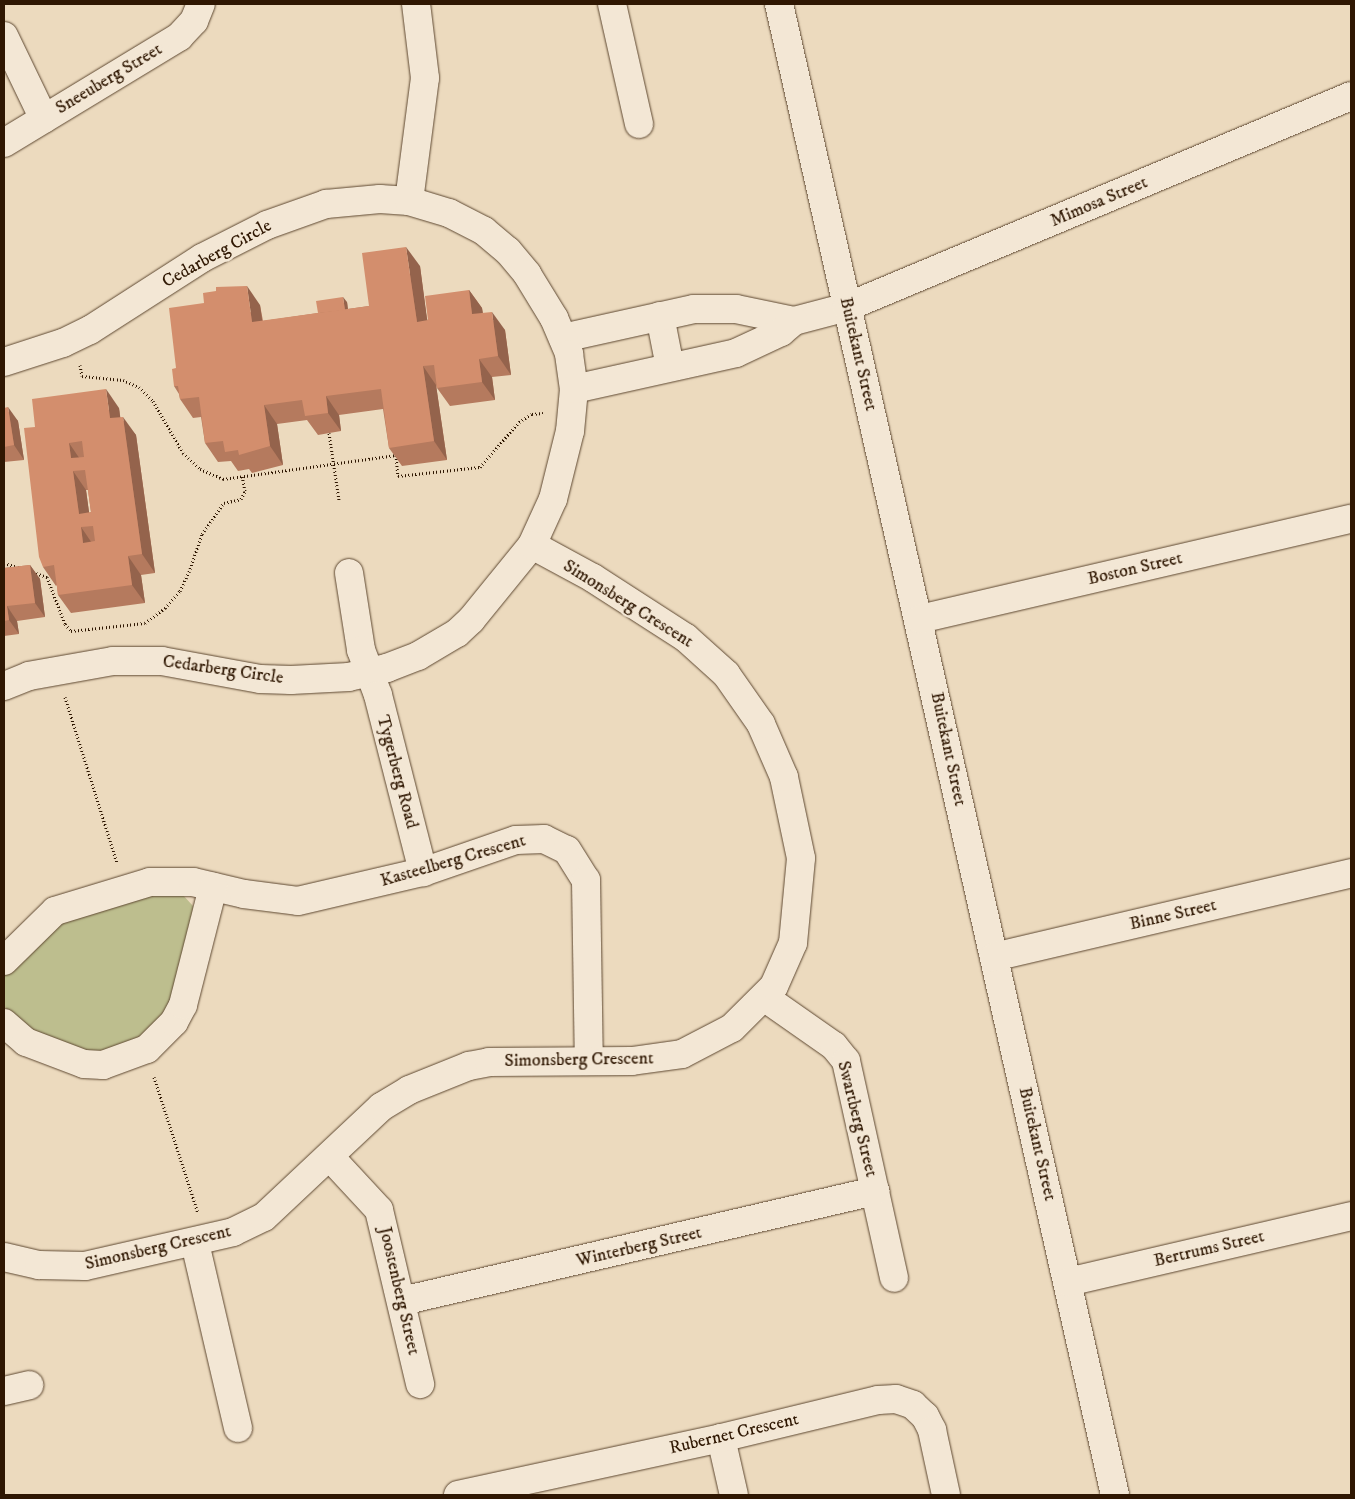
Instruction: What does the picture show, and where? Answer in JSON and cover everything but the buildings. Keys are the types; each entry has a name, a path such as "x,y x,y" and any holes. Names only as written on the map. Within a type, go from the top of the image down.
{"street":[{"name":"Sneeuberg Street","path":"4,143 179,37 194,21 201,4"},
{"path":"409,201 425,78 416,4"},
{"path":"612,4 640,124"},
{"name":"Buitekant Street","path":"779,4 920,619 1115,1495"},
{"path":"4,36 44,119"},
{"name":"Mimosa Street","path":"794,320 848,307 1351,96"},
{"name":"Cedarberg Circle","path":"4,362 73,338 202,258 270,224 304,210 349,200 409,201 449,213 496,240 527,274 563,338 573,399 553,499 532,545 484,606 457,633 418,656 349,677 260,679 150,660 113,661 57,670 4,686"},
{"path":"563,338 694,309 736,309 794,320"},
{"path":"660,316 670,367"},
{"path":"573,399 670,367 736,353 781,332 794,320"},
{"name":"Boston Street","path":"920,619 1351,519"},
{"name":"Simonsberg Crescent","path":"4,1257 39,1265 85,1266 201,1241 233,1232 264,1217 396,1097 470,1066 498,1062 657,1059 701,1046 732,1028 764,997 781,974 793,944 801,870 784,777 761,724 726,674 686,638 593,578 532,545"},
{"name":"Tygerberg Road","path":"349,573 361,650 370,672 423,872"},
{"name":"Kasteelberg Crescent","path":"4,961 55,911 162,880 193,882 298,901 423,872 525,838 556,843 575,858 582,868 588,891 590,1061"},
{"name":"Binne Street","path":"994,957 1351,873"},
{"path":"4,1023 26,1042 84,1064 102,1065 145,1050 174,1022 183,1005 213,887"},
{"name":"Swartberg Street","path":"764,997 834,1046 846,1062 894,1278"},
{"name":"Joostenberg Street","path":"330,1157 379,1210 402,1301 420,1384"},
{"name":"Winterberg Street","path":"402,1301 875,1191"},
{"name":"Bertrums Street","path":"1068,1282 1351,1216"},
{"path":"201,1241 238,1428"},
{"name":"Rubernet Crescent","path":"458,1495 721,1438 878,1400 896,1400 913,1406 925,1416 932,1430 946,1495"},
{"path":"721,1438 734,1495"}],"path":[{"path":"73,338 82,376 123,380 139,387 152,401 173,440 191,462 223,479 396,455 398,476 480,467 519,422 532,414 573,399"},
{"path":"329,433 339,500"},
{"path":"30,571 47,577 64,624 71,631 145,623 165,608 180,591 190,572 202,534 224,503 242,499 245,491 242,476"},
{"path":"4,563 21,568"},
{"path":"57,670 125,890"},
{"path":"145,1050 201,1241"}],"green space":[{"path":"148,894 182,894 193,906 194,915 170,1007 140,1041 92,1054 23,1027 4,1006 4,974 59,921"}]}
